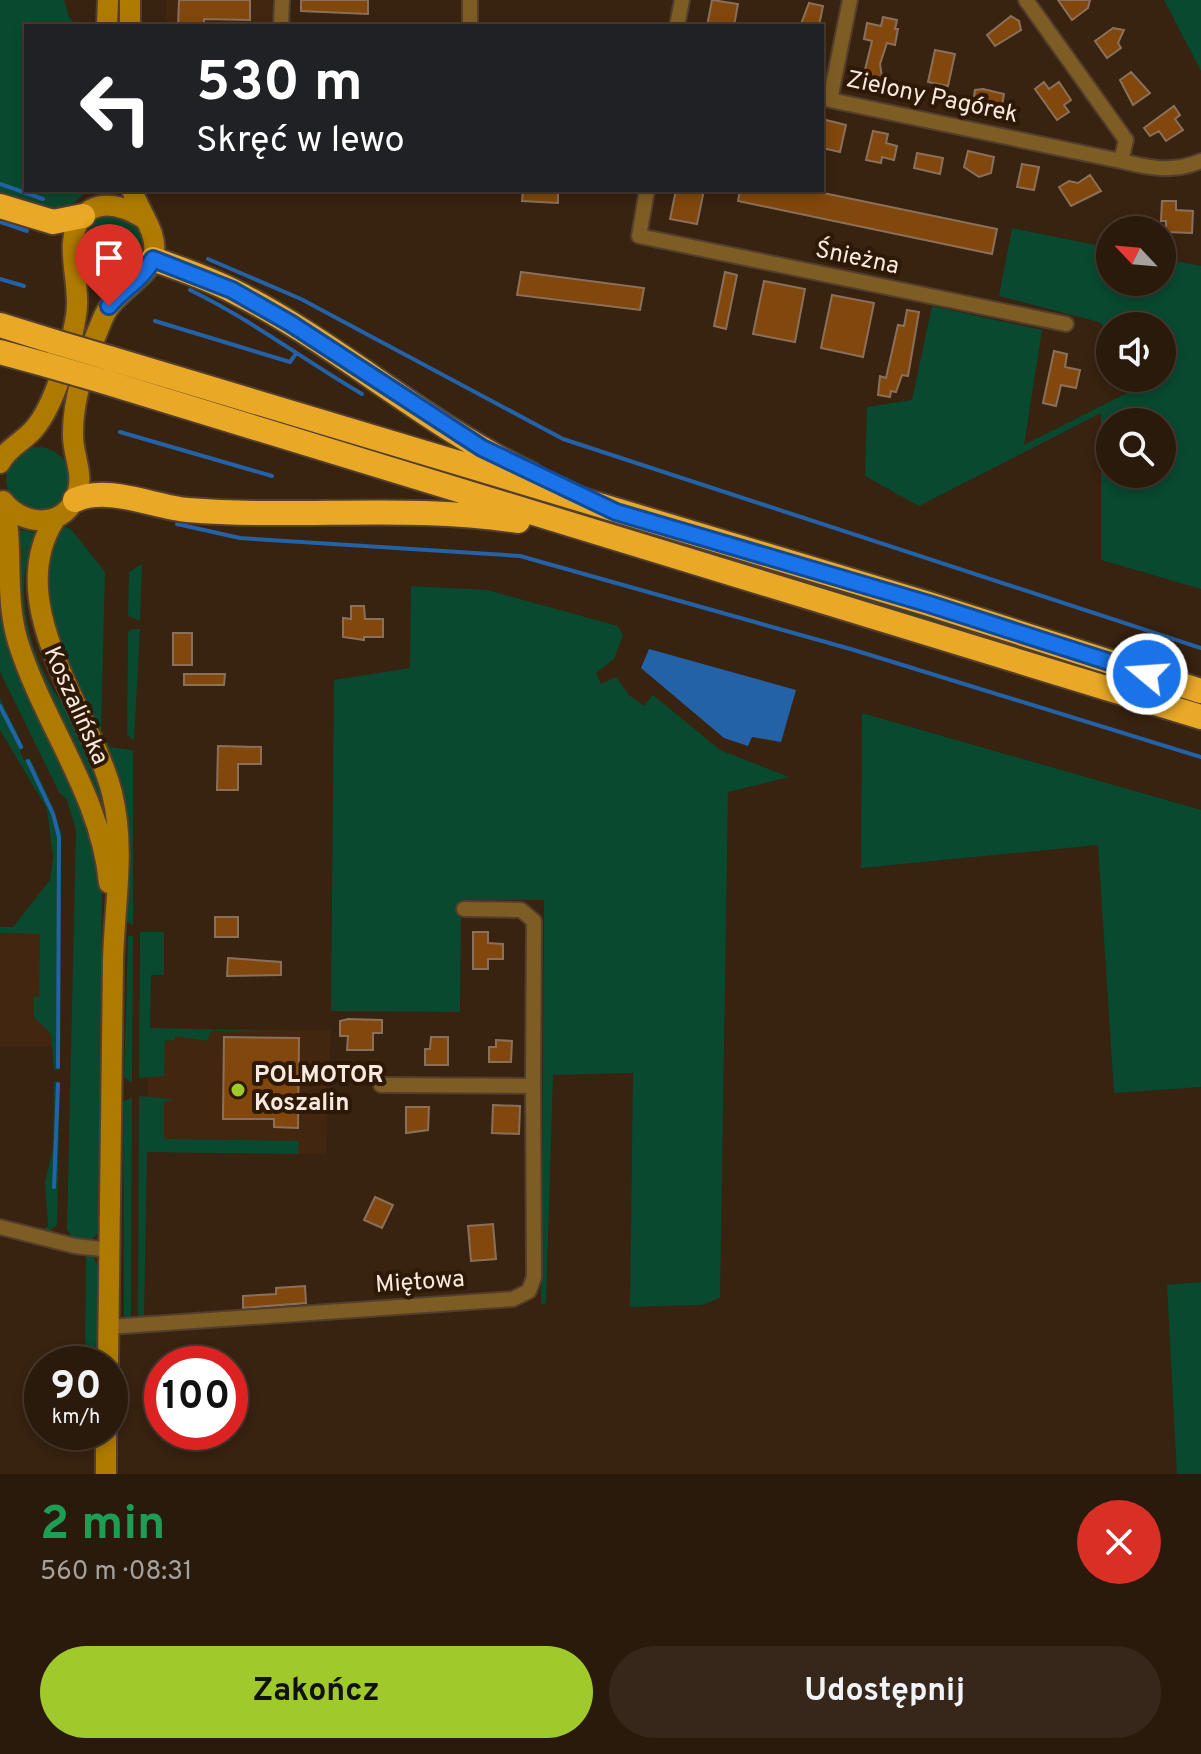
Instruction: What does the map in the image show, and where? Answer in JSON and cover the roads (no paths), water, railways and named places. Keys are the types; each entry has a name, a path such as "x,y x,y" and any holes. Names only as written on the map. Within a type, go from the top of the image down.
{"highway":[{"path":"0,206 53,222 86,214"},
{"path":"153,259 232,290 290,323 482,448 616,512"},
{"path":"0,325 55,342 106,370 609,538 1201,717"},
{"path":"0,352 47,365 106,370 616,512 929,604 1201,691"},
{"path":"75,500 102,495 222,513 493,518 609,538"}],"main road":[{"path":"107,24 108,0"},
{"path":"130,0 130,24"},
{"path":"0,463 8,450 33,430 52,396 76,319 78,290 71,244 98,192"},
{"path":"75,500 79,480 73,437 74,417 93,349 109,306 145,273 153,259 152,234 133,192"},
{"path":"86,214 100,206 116,206 145,219"},
{"path":"2,499 30,520 55,519"},
{"name":"Koszalińska","path":"2,499 9,527 10,605 18,641 99,828 114,929"},
{"name":"Koszalińska","path":"75,500 55,519 37,547 31,596 35,623 52,671 95,746 113,798 120,845 114,929 108,1346"},
{"path":"106,1450 106,1474"}],"street":[{"path":"281,24 282,0"},
{"path":"470,0 470,24"},
{"path":"677,24 682,0"},
{"name":"Zielony Pagórek","path":"850,0 830,100 1159,170 1184,168 1201,161"},
{"path":"1026,0 1126,140 1121,161"},
{"name":"Śnieżna","path":"647,192 639,236 1066,324"},
{"name":"Miętowa","path":"108,1327 513,1299 529,1291 534,1277 534,921 521,910 464,909"},
{"path":"381,1085 533,1086"},
{"path":"0,1227 75,1246 110,1250"}],"water":[{"path":"649,649 796,690 781,742 752,737 748,746 724,738 641,668"}],"waterway":[{"path":"0,184 43,199"},
{"path":"0,222 27,231"},
{"path":"208,259 301,299 563,439 1201,648"},
{"path":"0,279 24,286"},
{"path":"190,290 362,394"},
{"path":"155,321 290,362 295,355"},
{"path":"120,432 272,476"},
{"path":"177,524 240,538 520,556 854,650 1201,757"},
{"path":"0,706 21,747"},
{"path":"28,761 53,814 59,837 58,1067"},
{"path":"54,1187 58,1084"}],"place":[{"name":"POLMOTOR Koszalin","path":"238,1090"}]}
